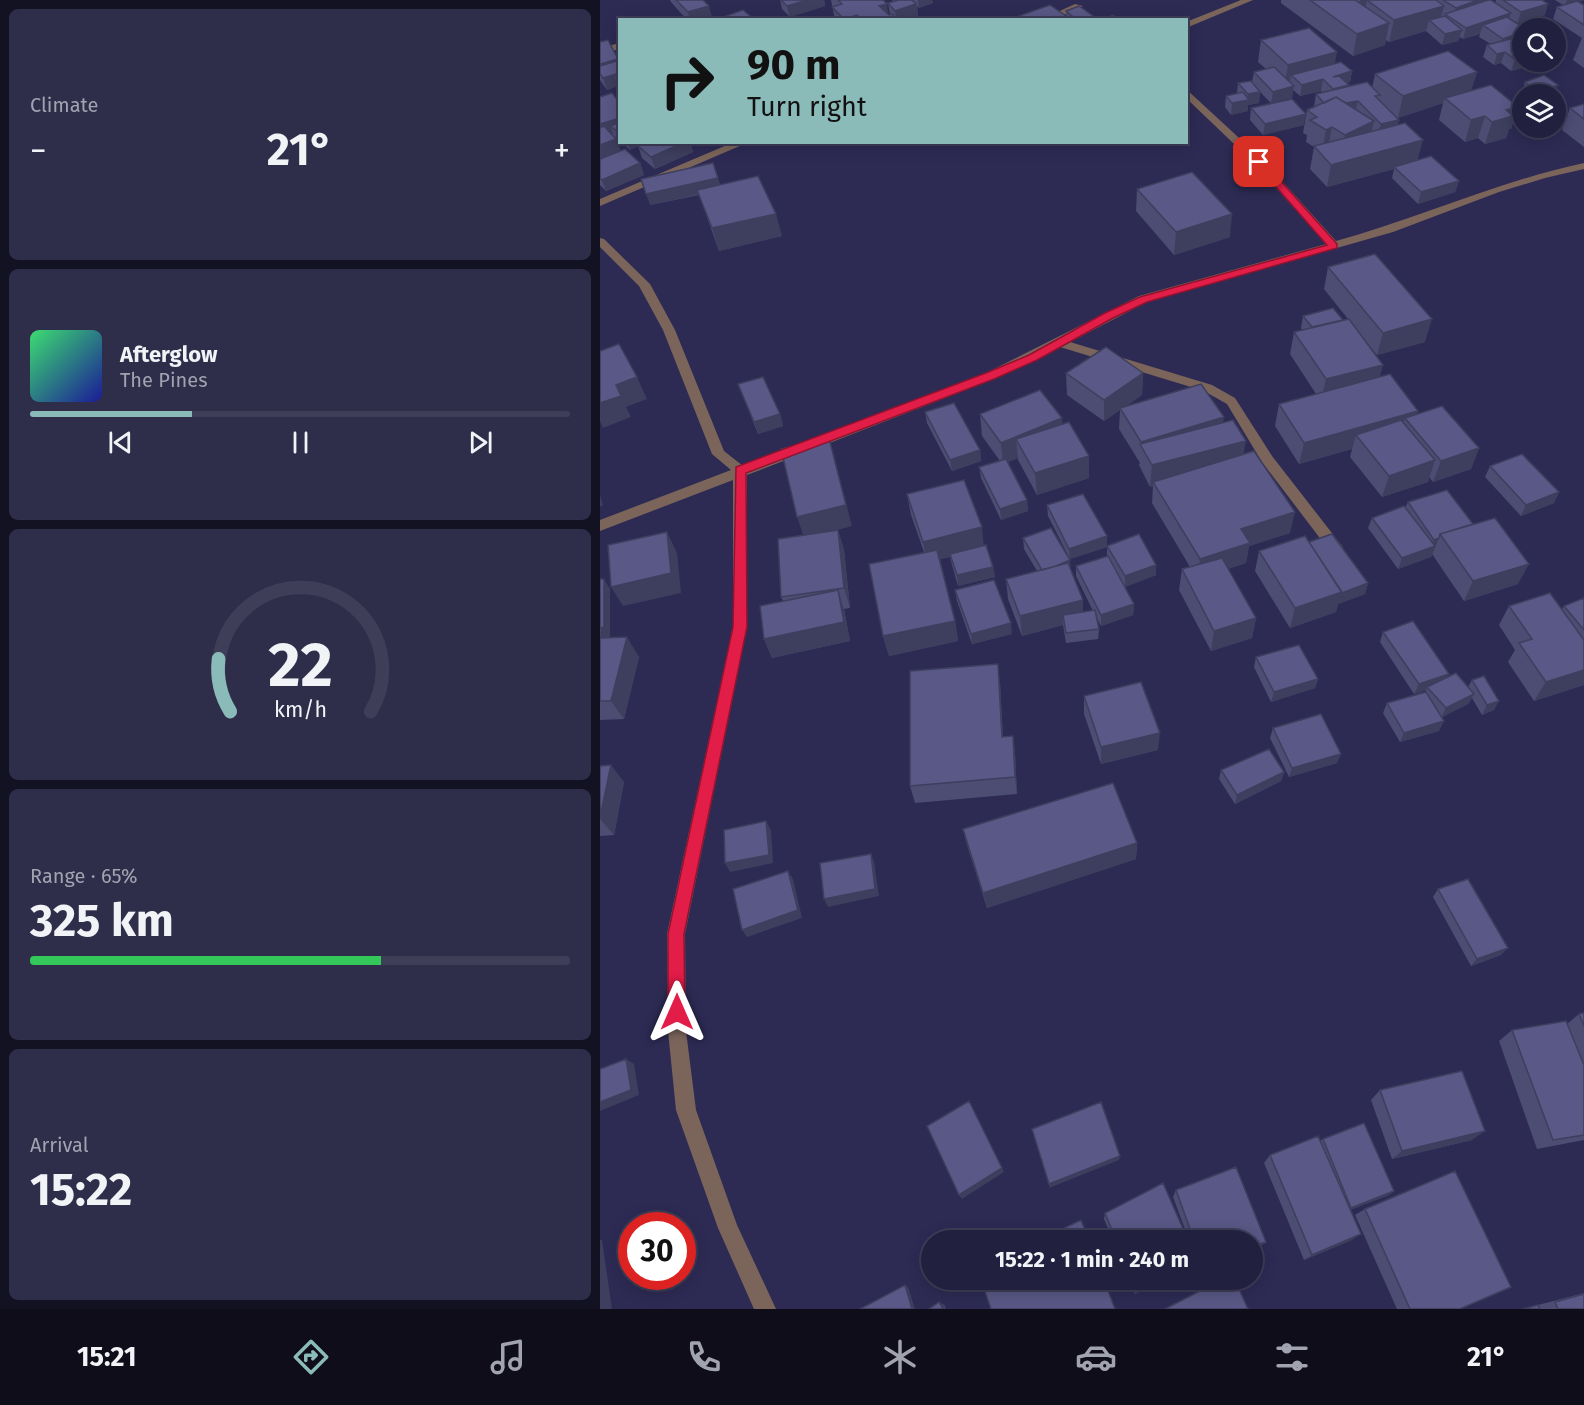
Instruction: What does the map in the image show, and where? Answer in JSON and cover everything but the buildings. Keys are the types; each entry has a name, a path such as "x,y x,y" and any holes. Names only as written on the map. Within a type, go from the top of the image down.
{"street":[{"path":"1188,24 1249,0"},
{"path":"1049,18 1078,6"},
{"path":"600,51 618,46"},
{"path":"1188,94 1259,162 1334,246"},
{"path":"600,203 739,144"},
{"path":"600,526 677,498 740,470 990,376 1060,343 1143,299 1389,230 1495,190 1542,175 1584,166"},
{"path":"600,241 644,284 669,330 719,454 740,470"},
{"path":"1060,343 1208,387 1231,401 1267,459 1342,557"},
{"path":"740,470 740,627 676,934 677,1031 686,1110 728,1228 765,1309"}],"route":[{"path":"677,1012 676,934 740,627 740,470 1033,358 1088,329 1109,315 1143,299 1334,246 1259,162"}]}
